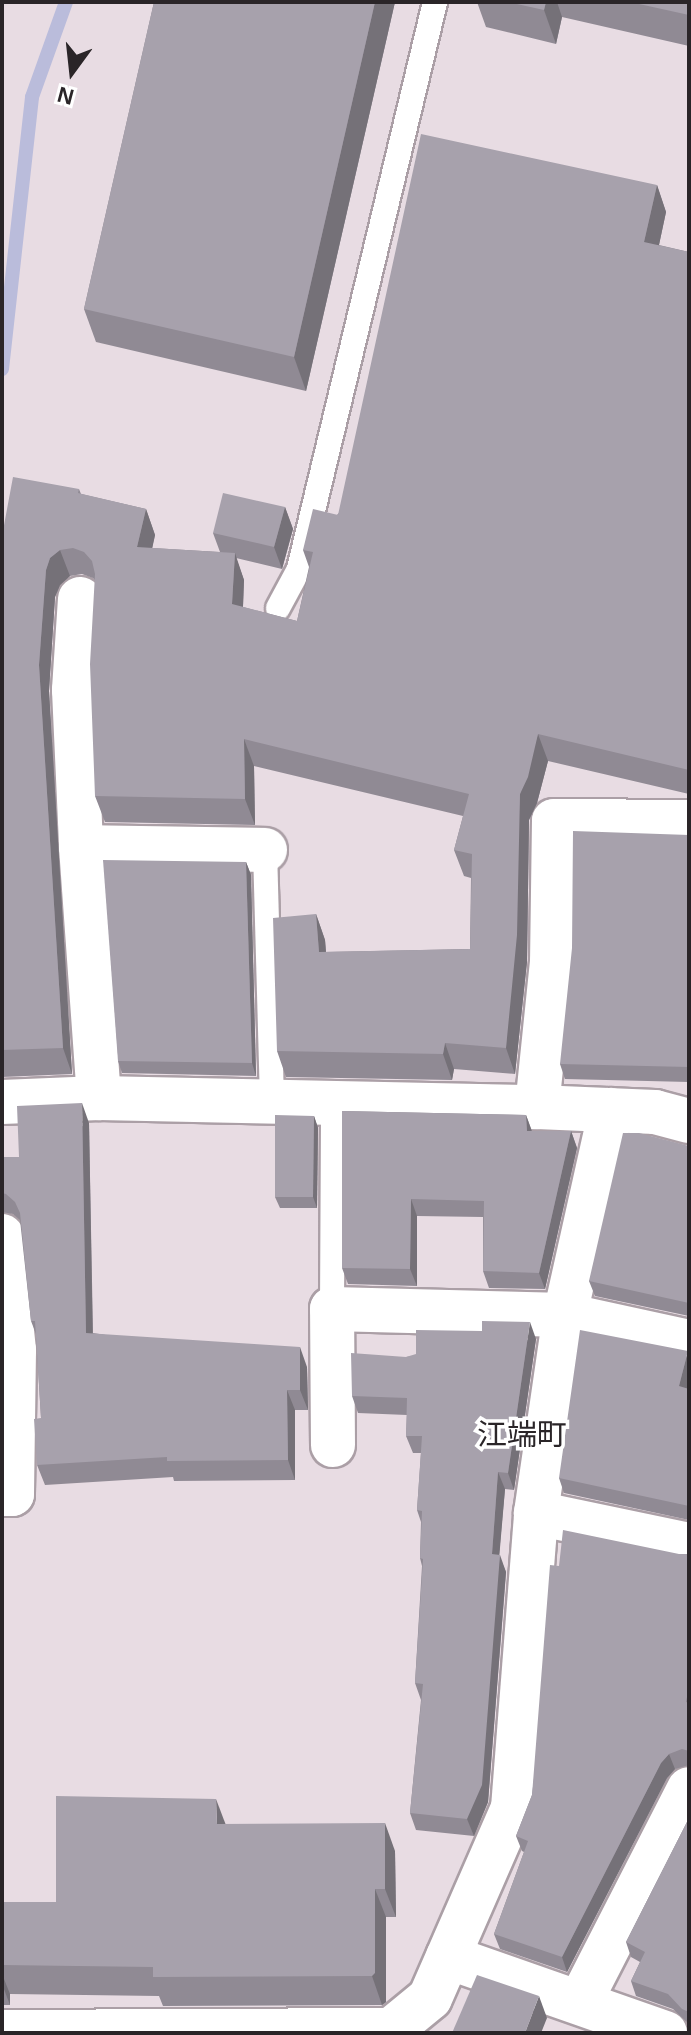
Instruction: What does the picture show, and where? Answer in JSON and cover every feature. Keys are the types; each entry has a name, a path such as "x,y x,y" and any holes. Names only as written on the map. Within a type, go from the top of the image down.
{"street":[{"path":"80,599 74,690 81,847 99,1098"},
{"path":"537,1107 552,963 554,821 689,822"},
{"path":"81,847 265,850"},
{"path":"2,1102 99,1098 537,1107 655,1112 689,1121"},
{"path":"2,2032 391,2030 430,1998 513,1808 536,1513 565,1315 611,1110"},
{"path":"2,1236 12,1494 2,1494"},
{"path":"333,1445 332,1309 565,1315 689,1342"},
{"path":"536,1513 689,1545"},
{"path":"580,2002 689,1789"},
{"path":"448,1957 665,2033"}],"lane":[{"path":"278,608 299,569 435,2"},
{"path":"265,850 272,1101"},
{"path":"332,1309 333,1102"}],"building":[{"path":"154,2 375,2 294,357 84,309"},
{"path":"508,2 546,2 544,10"},
{"path":"630,2 689,2 689,15"},
{"path":"421,134 657,185 644,242 689,252 689,770 538,734 528,777 520,794 517,935 506,1048 445,1043 443,1054 277,1051 273,918 316,914 319,952 470,949 472,854 454,850 469,794 244,739 245,799 95,796 90,664 95,574 92,561 84,552 73,548 60,550 50,558 46,570 39,665 63,1048 2,1050 2,536 13,477 79,489 78,493 146,509 137,547 235,553 232,604 297,621 313,552 303,550 313,509 338,515"},
{"path":"223,493 285,507 274,547 213,533"},
{"path":"573,831 689,835 689,1067 560,1064 572,948"},
{"path":"103,860 246,862 252,1063 118,1061"},
{"path":"82,1103 86,1333 300,1347 300,1390 287,1390 288,1460 167,1461 167,1457 37,1465 34,1419 41,1418 35,1321 31,1321 20,1213 15,1202 2,1193 2,1157 19,1157 17,1106"},
{"path":"342,1111 526,1115 527,1131 571,1131 539,1273 483,1271 484,1201 411,1199 410,1269 342,1268"},
{"path":"275,1115 314,1116 313,1197 275,1197"},
{"path":"623,1133 639,1133 689,1146 689,1303 589,1281"},
{"path":"482,1321 530,1322 508,1473 498,1472 492,1554 500,1555 482,1785 467,1819 410,1813 423,1684 415,1683 423,1559 420,1558 422,1511 417,1510 422,1436 406,1436 407,1398 352,1396 351,1353 406,1357 416,1354 416,1330 482,1331"},
{"path":"580,1330 688,1351 679,1386 689,1389 689,1506 559,1478"},
{"path":"563,1530 689,1554 689,1687 686,1702 689,1703 689,1751 682,1749 669,1754 661,1763 562,1957 494,1934 528,1841 516,1836 532,1795 550,1565 559,1566"},
{"path":"56,1796 216,1799 217,1824 385,1823 385,1889 375,1889 375,1973 372,1976 153,1977 153,1967 2,1965 2,1902 56,1902"},
{"path":"689,1818 689,2012 668,1994 631,1981 645,1952 626,1942"},
{"path":"477,1975 539,1996 525,2033 452,2033"}],"waterway":[{"path":"2,369 32,97 66,2"}],"district":[{"name":"江端町","path":"522,1435"}]}
